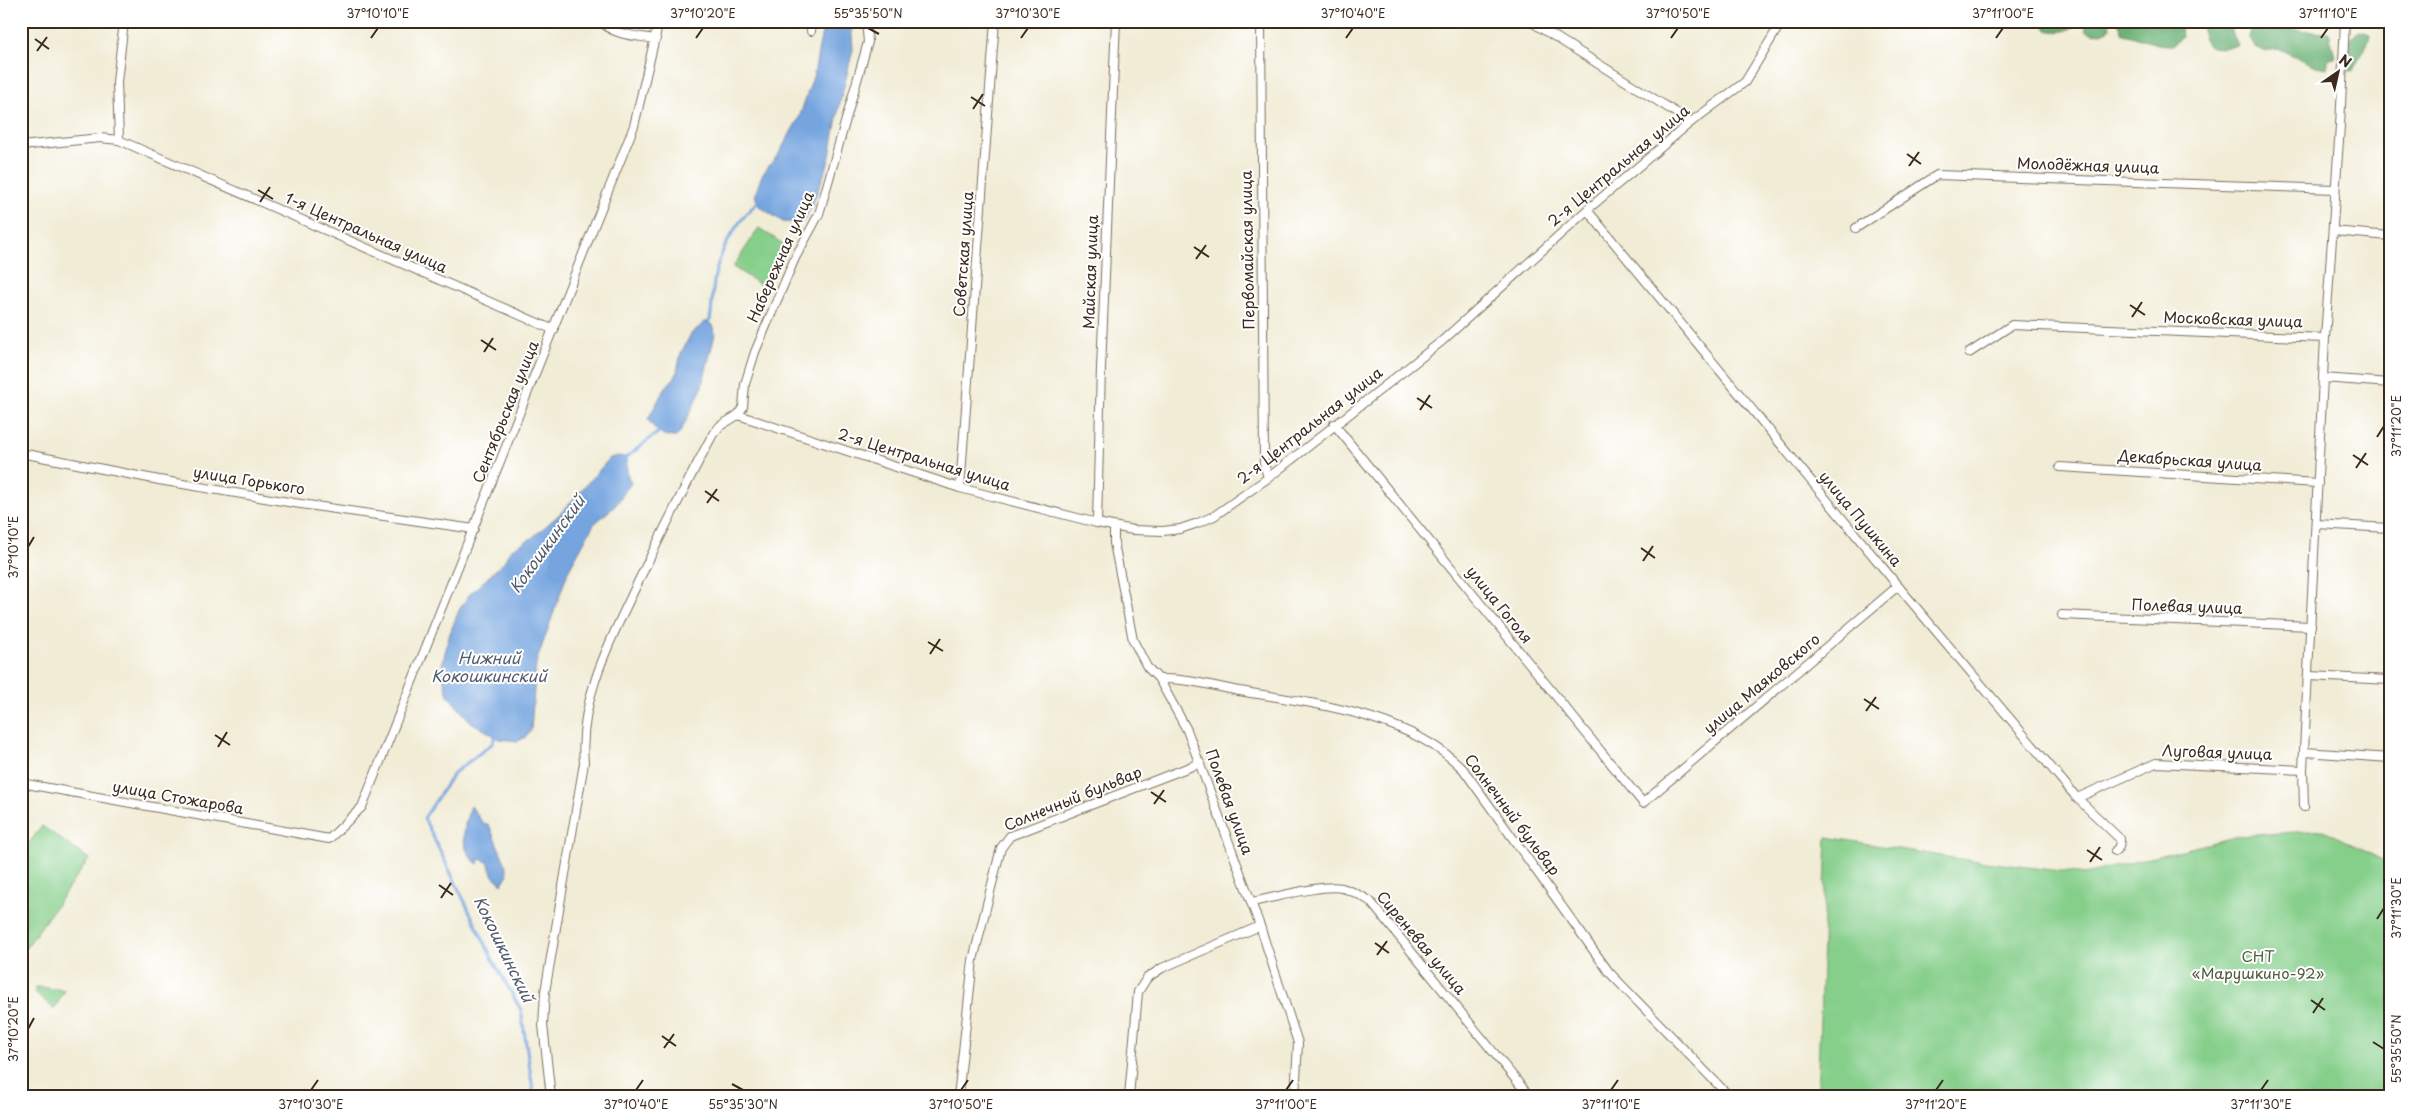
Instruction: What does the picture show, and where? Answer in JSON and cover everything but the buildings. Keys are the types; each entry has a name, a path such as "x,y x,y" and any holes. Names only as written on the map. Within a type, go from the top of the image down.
{"street":[{"path":"119,140 117,82 124,21"},
{"path":"601,21 605,27 621,33 656,39"},
{"name":"Сентябрьская улица","path":"329,839 362,807 419,660 474,529 634,126 659,21"},
{"path":"811,32 812,21"},
{"name":"Набережная улица","path":"738,415 743,407 746,384 755,352 795,258 819,214 868,42 866,21"},
{"name":"Советская улица","path":"960,488 995,21"},
{"name":"Майская улица","path":"1097,523 1101,368 1116,21"},
{"name":"Первомайская улица","path":"1261,21 1264,463 1268,478"},
{"path":"1530,21 1691,122"},
{"name":"2-я Центральная улица","path":"738,415 960,488 1097,523 1146,531 1180,529 1214,516 1268,478 1334,424 1442,341 1587,210 1691,122 1745,82 1782,21"},
{"path":"2304,807 2303,770 2325,338 2333,231 2344,21"},
{"path":"2371,21 2390,22"},
{"name":"1-я Центральная улица","path":"21,146 100,138 119,140 554,330"},
{"name":"Молодёжная улица","path":"1856,228 1937,175 2335,189"},
{"name":"улица Пушкина","path":"1587,210 1898,586 2077,798 2120,839 2119,847 2115,851"},
{"path":"2333,231 2390,236"},
{"name":"Московская улица","path":"1969,353 2012,325 2325,338"},
{"path":"2323,378 2390,383"},
{"path":"551,1097 543,1025 545,992 584,764 581,748 583,734 596,680 613,636 672,512 713,434 720,426 738,415"},
{"name":"улица Гоголя","path":"1334,424 1643,804"},
{"name":"улица Горького","path":"21,453 159,480 294,503 474,529"},
{"name":"Декабрьская улица","path":"2060,467 2318,484"},
{"path":"2316,524 2390,528"},
{"name":"Полевая улица","path":"1114,526 1114,543 1133,640 1142,659 1160,679 1181,717 1200,763 1260,926 1298,1043 1296,1097"},
{"name":"улица Маяковского","path":"1643,804 1898,586"},
{"name":"Полевая улица","path":"2062,615 2311,626"},
{"path":"2309,676 2390,680"},
{"name":"Солнечный бульвар","path":"1160,679 1186,681 1307,703 1387,723 1452,757 1463,769 1609,972 1730,1097"},
{"path":"2305,752 2390,758"},
{"name":"Солнечный бульвар","path":"958,1097 973,960 1004,842 1010,836 1200,763"},
{"name":"Луговая улица","path":"2077,798 2156,763 2303,770"},
{"name":"улица Стожарова","path":"21,783 329,839"},
{"name":"Сиреневая улица","path":"1251,902 1327,888 1342,888 1370,901 1530,1097"},
{"path":"1129,1097 1138,992 1147,978 1162,968 1260,926"}],"green space":[{"path":"2043,21 2075,21 2076,26 2059,32 2051,31 2047,30"},
{"path":"2084,21 2109,21 2110,29 2095,34 2086,30"},
{"path":"2118,21 2180,21 2182,37 2173,45 2154,43 2123,34"},
{"path":"2211,24 2230,26 2238,46 2217,48 2208,45 2203,35 2202,26"},
{"path":"2251,27 2329,32 2335,57 2329,58 2327,68 2316,66 2279,49 2263,51 2257,48 2248,37"},
{"path":"2360,31 2370,34 2353,72 2347,70 2350,37"},
{"path":"759,228 789,248 764,287 733,267"},
{"path":"42,826 89,859 21,955 21,854"},
{"name":"СНТ «Марушкино-92»","path":"2324,830 2390,864 2390,1097 1817,1097 1827,837 1953,858 2085,874 2239,836"},
{"path":"36,987 65,990 54,1009 35,992"}],"water":[{"path":"824,21 851,21 853,49 839,107 829,161 812,206 802,223 783,222 759,206 755,195 762,175 778,155 799,118 814,74"},
{"path":"705,322 710,322 714,327 715,334 701,390 681,431 676,437 663,435 653,427 648,419 665,388 676,376 681,353 691,334"},
{"name":"Нижний Кокошкинский","path":"625,457 631,483 615,506 594,524 569,569 536,663 531,730 526,737 518,741 500,739 471,722 448,695 441,669 450,633 459,610 469,595 504,562 510,550 532,538 561,513 610,458"},
{"path":"471,806 482,822 489,825 506,865 508,874 502,884 493,876 488,862 479,859 478,864 467,852 464,829"}],"waterway":[{"name":"Кокошкинский","path":"709,324 715,274 724,248 734,230 760,200"},
{"name":"Кокошкинский","path":"623,460 661,430"},
{"name":"Кокошкинский","path":"495,735 493,743 454,773 424,818 494,962 521,1010 534,1097"}]}
